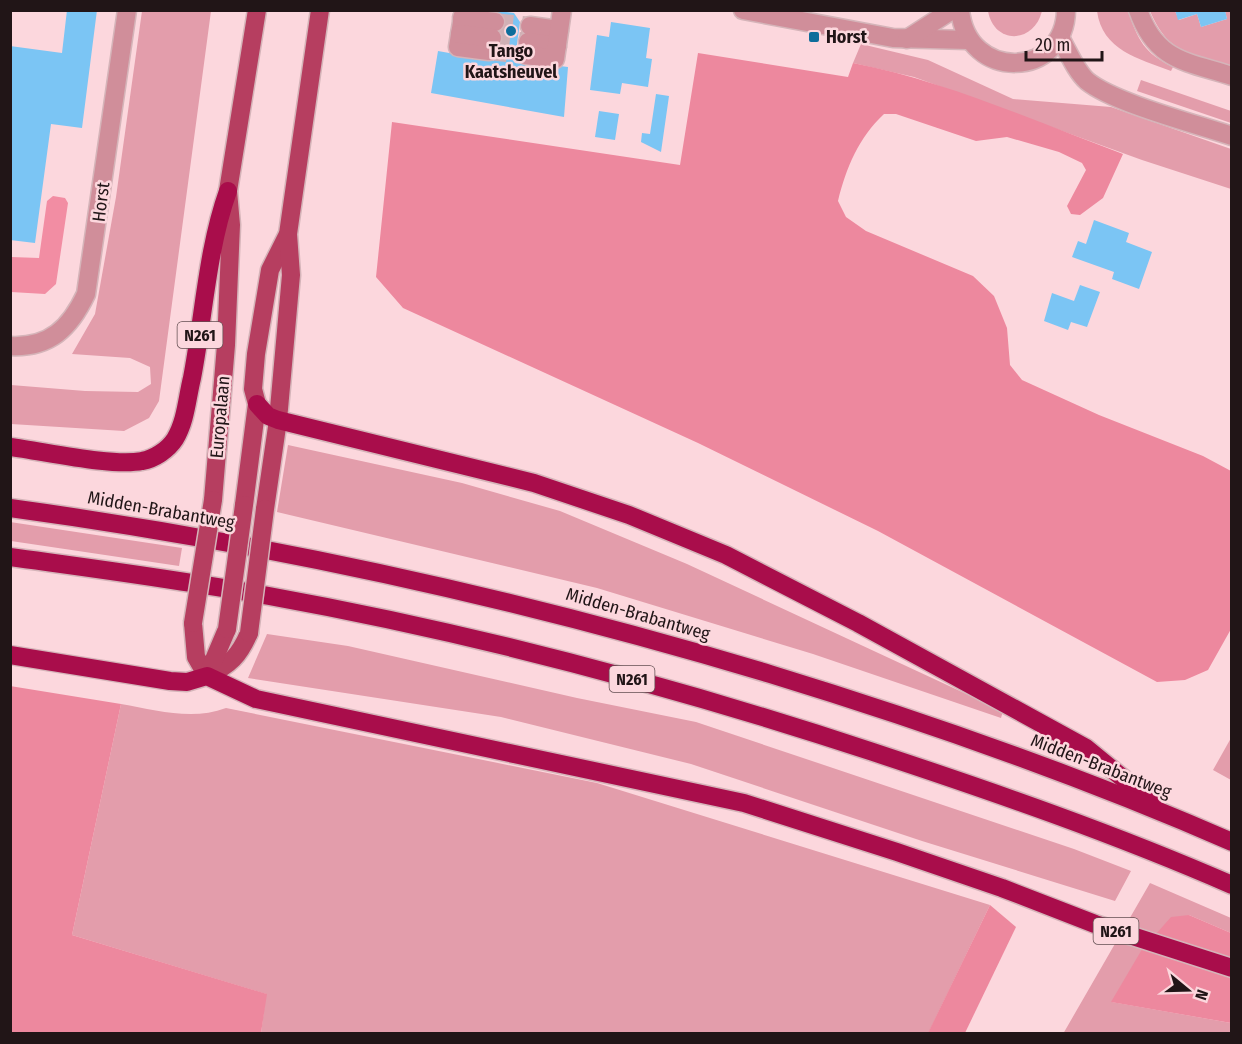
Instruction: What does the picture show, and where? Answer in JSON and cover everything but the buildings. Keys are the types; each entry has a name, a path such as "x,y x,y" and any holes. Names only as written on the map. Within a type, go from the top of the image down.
{"highway":[{"name":"N261","path":"10,447 118,462 142,461 161,454 174,441 182,424 198,346 218,220 228,191"},
{"path":"257,404 268,416 278,420"},
{"name":"N261","path":"278,420 534,483 629,515 726,555 858,623 1086,748 1165,813"},
{"name":"Midden-Brabantweg","path":"10,508 234,543 415,581 601,625 968,737 1165,813 1232,842"},
{"name":"N261","path":"10,557 270,596 517,649 593,668 788,724 952,778 1145,849 1232,885"},
{"path":"10,655 170,681 187,682 207,676"},
{"name":"N261","path":"207,676 256,699 744,803 939,866 1095,924 1232,968"}],"main road":[{"name":"Europalaan","path":"207,676 196,657 193,623 213,500 226,345 231,225 228,191 257,10"},
{"name":"Europalaan","path":"207,676 227,667 240,655 249,633 278,420 291,275 288,234 320,10"},
{"name":"Europalaan","path":"207,676 227,629 257,404 253,389 256,354 270,270 288,234"}],"street":[{"name":"Horst","path":"10,346 22,346 51,339 71,322 86,294 127,10"},
{"path":"558,38 528,41 555,58 558,38 562,10"},
{"path":"743,10 908,39 968,40"},
{"path":"908,39 952,10"},
{"path":"960,10 961,24 968,40 980,53 996,62 1016,64 1032,61 1060,38 1066,20 1066,10"},
{"path":"1138,10 1155,45 1174,57 1232,76"},
{"path":"462,21 492,37 458,47 462,21"},
{"path":"1060,38 1081,75"},
{"path":"1042,55 1081,75 1110,94 1232,136"}],"shaded area":[{"path":"142,11 211,11 159,401 149,418 124,431 11,424 11,385 85,391 138,392 151,384 150,367 130,358 72,354 95,314 116,197"},
{"path":"988,11 1042,11 1038,22 1031,30 1014,36 1006,35 998,30"},
{"path":"1097,11 1128,11 1143,45 1163,62 1173,67 1171,71 1135,57 1114,44 1100,24"},
{"path":"1150,11 1175,11 1179,20 1197,14 1201,27 1227,19 1225,11 1231,11 1231,66 1192,54 1173,44 1157,25"},
{"path":"861,44 928,60 1013,99 1111,107 1231,149 1231,189 1142,160 914,77 853,63"},
{"path":"698,53 848,77 853,63 888,71 990,103 1123,154 1103,198 1080,215 1071,214 1067,206 1086,170 1082,163 1059,152 1007,137 976,141 896,114 884,114 867,133 855,154 838,201 846,217 866,231 973,276 994,296 1007,328 1010,365 1022,380 1099,415 1203,456 1231,471 1231,629 1208,670 1185,680 1157,682 878,531 698,443 403,308 376,277 392,122 680,165"},
{"path":"1141,80 1231,111 1231,123 1137,91"},
{"path":"53,196 65,198 68,203 56,284 45,294 11,292 11,257 39,258 47,201"},
{"path":"288,445 462,483 560,511 687,564 1003,711 1001,718 813,654 597,588 277,512"},
{"path":"10,522 182,548 179,566 11,541"},
{"path":"267,634 348,646 577,698 696,722 1074,849 1131,871 1115,901 922,841 691,764 501,717 248,678"},
{"path":"10,686 121,704 72,935 267,994 261,1033 11,1033"},
{"path":"121,704 187,714 213,712 226,708 597,783 990,905 928,1034 261,1033 266,994 72,935"},
{"path":"1231,738 1231,780 1213,770"},
{"path":"1150,883 1231,918 1231,933 1189,915 1112,1002 1231,1023 1231,1033 1063,1034"},
{"path":"990,905 1016,927 965,1033 928,1033"},
{"path":"1189,915 1231,933 1231,1023 1111,1002 1141,951 1171,917"}],"tunnel":[{"path":"495,22 530,26"},
{"path":"492,38 528,42"},
{"path":"489,51 526,55"}],"place":[{"name":"Tango Kaatsheuvel","path":"511,31"},
{"name":"Horst","path":"814,37"}]}
